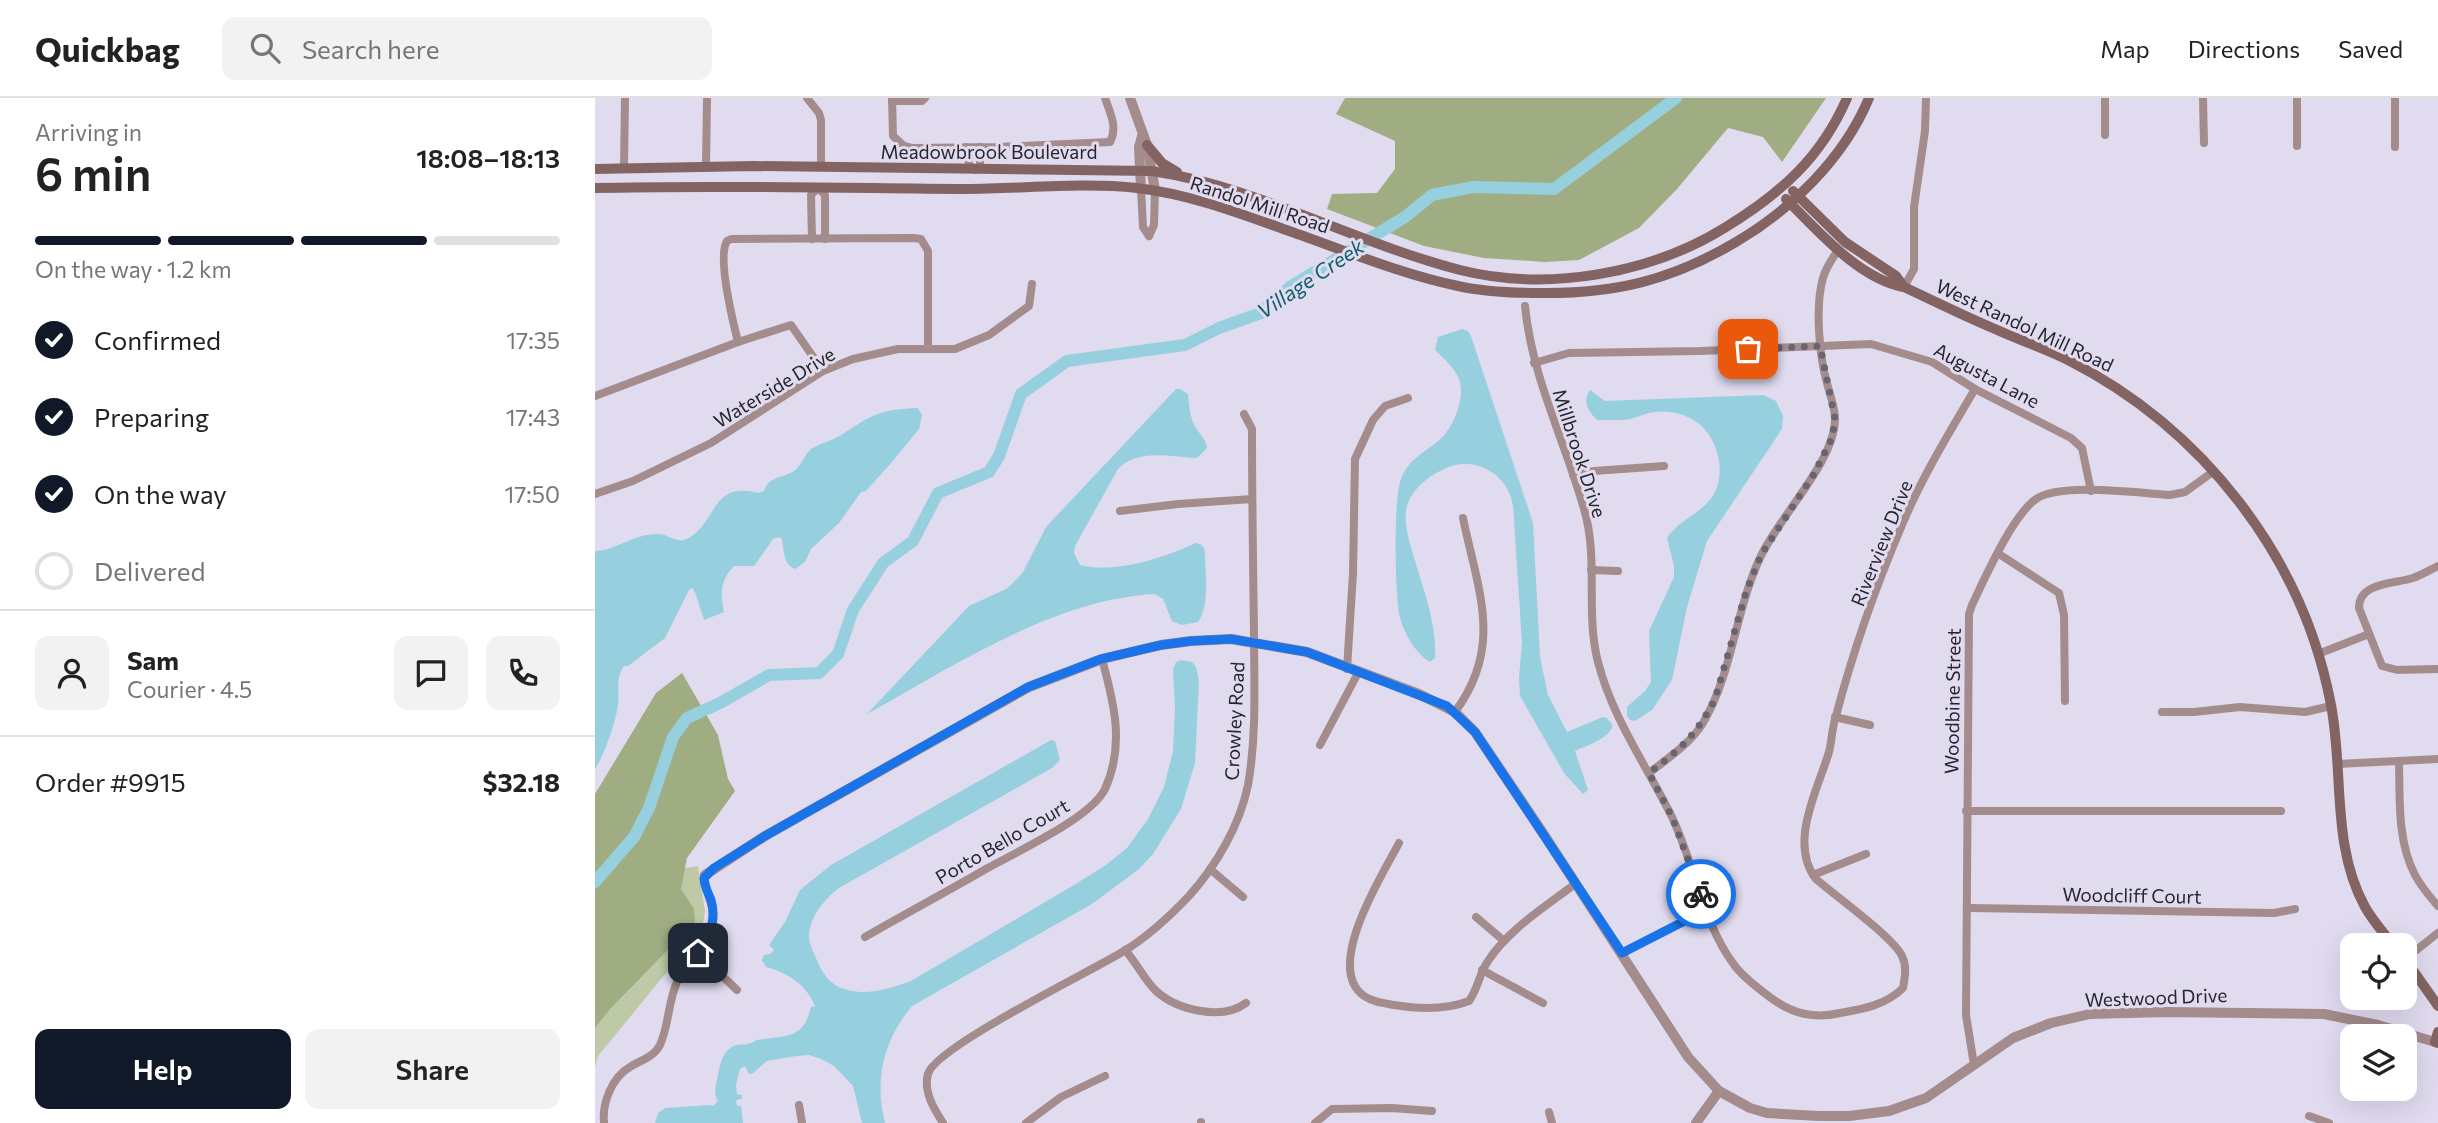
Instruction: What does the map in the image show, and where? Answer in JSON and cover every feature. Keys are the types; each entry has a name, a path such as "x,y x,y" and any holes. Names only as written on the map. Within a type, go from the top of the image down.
{"main road":[{"name":"Meadowbrook Boulevard","path":"595,169 706,166 1146,170 1186,177 1271,203 1460,270 1493,276 1553,279 1605,273 1650,263 1698,245 1782,188 1812,158 1838,119 1847,98"},
{"name":"Randol Mill Road","path":"1155,190 1221,206 1395,268 1460,287 1511,293 1582,293 1617,289 1680,271 1757,230 1812,182 1843,144 1869,98"},
{"path":"1144,141 1162,163 1186,177"},
{"path":"818,188 821,167"},
{"path":"624,168 625,188"},
{"name":"Meadowbrook Boulevard","path":"595,188 978,189 1106,186 1155,190"},
{"name":"West Randol Mill Road","path":"1782,188 1838,250 1878,278 2067,360 2115,387 2154,415 2214,471 2249,514 2290,584 2318,654 2331,706 2346,859 2365,908 2384,933"},
{"name":"West Randol Mill Road","path":"1793,199 1845,242 1896,276 1904,287"},
{"path":"2417,976 2438,1006"}],"street":[{"path":"624,168 625,98"},
{"path":"706,166 707,98"},
{"path":"807,98 821,120 821,167"},
{"path":"925,98 922,101 892,99 893,136 912,148 1110,142 1114,127 1105,98"},
{"path":"1130,98 1144,141 1146,170 1141,189 1143,227 1149,236 1154,225 1155,190 1146,170"},
{"path":"1904,287 1914,269 1914,207 1925,131 1926,98"},
{"path":"2105,98 2105,135"},
{"path":"2203,98 2204,143"},
{"path":"2297,98 2297,146"},
{"path":"2395,98 2395,147"},
{"path":"967,147 969,165 975,170 980,165 980,147"},
{"path":"812,239 811,195 818,188 825,195 825,239"},
{"path":"738,342 730,304 724,246 731,239 921,239 928,251 928,347"},
{"path":"1649,773 1680,749 1701,725 1715,699 1746,592 1761,555 1814,474 1832,438 1835,419 1820,346 1822,281 1827,266 1838,250"},
{"name":"Waterside Drive","path":"595,494 633,481 692,453 823,371 853,359 896,349 955,349 989,335 1029,306 1032,284"},
{"name":"Millbrook Drive","path":"1525,306 1534,363 1585,512 1591,548 1591,624 1598,663 1611,700 1672,817 1706,910 1737,969 1763,992 1794,1013 1807,1016 1831,1015 1868,1008 1896,995 1903,988 1905,978 1905,965 1898,950 1813,876"},
{"path":"595,396 778,327 791,325 823,371"},
{"name":"Augusta Lane","path":"1534,363 1569,353 1871,344 1893,349 1932,362 1975,389 2071,438 2082,448 2091,491"},
{"name":"Riverview Drive","path":"1813,876 1805,850 1807,820 1830,748 1835,717 1880,581 1902,523 1930,466 1975,389"},
{"path":"1347,668 1353,573 1355,460 1373,420 1385,406 1408,398"},
{"name":"Crowley Road","path":"943,1123 931,1103 927,1085 928,1073 935,1061 978,1032 1125,950 1161,926 1192,893 1221,855 1248,786 1255,706 1252,429 1244,414"},
{"path":"1573,475 1664,466"},
{"name":"Woodbine Street","path":"1974,1065 1966,1015 1969,867 1966,811 1969,614 1979,589 2022,513 2037,499 2062,491 2170,495 2185,492 2214,471"},
{"path":"1120,511 1252,499"},
{"path":"1455,712 1478,674 1485,641 1482,610 1463,519"},
{"path":"1999,554 2059,593 2064,615 2066,701"},
{"path":"2438,566 2411,579 2375,586 2366,591 2359,600 2359,608 2382,666 2397,670 2438,668"},
{"path":"1591,570 1618,571"},
{"path":"2318,654 2369,634"},
{"name":"Westwood Drive","path":"705,876 765,836 1028,687 1101,659 1191,641 1254,641 1307,652 1419,694 1455,712 1475,732 1688,1056 1719,1091 1750,1108 1767,1113 1849,1116 1889,1111 1926,1098 2013,1038 2033,1029 2068,1018 2114,1013 2324,1014 2437,1039"},
{"name":"Porto Bello Court","path":"865,937 1067,824 1100,796 1117,743 1116,715 1101,659"},
{"path":"1320,745 1358,673"},
{"path":"2162,712 2248,707 2305,712 2331,706"},
{"path":"1835,717 1870,724"},
{"path":"2337,764 2438,759"},
{"path":"2399,761 2400,803 2406,853 2415,876 2438,906"},
{"path":"1966,811 2281,811"},
{"path":"1398,843 1354,936 1351,977 1359,991 1377,1002 1444,1008 1469,1002 1477,989 1482,970 1503,940 1575,884"},
{"path":"1813,876 1866,854"},
{"path":"1210,869 1243,897"},
{"path":"604,1123 605,1107 614,1083 624,1071 651,1055 660,1045 671,999 679,979 709,936 713,922 712,906 704,884 705,876"},
{"name":"Woodcliff Court","path":"1968,908 2274,913 2295,909"},
{"path":"1622,953 1706,910"},
{"path":"1476,917 1503,940"},
{"path":"2417,950 2438,933"},
{"path":"1125,950 1154,989 1166,998 1210,1012 1232,1011 1246,1003"},
{"path":"698,953 737,990"},
{"path":"1482,970 1543,1003"},
{"path":"1026,1123 1061,1097 1105,1076"},
{"path":"1696,1123 1719,1091"},
{"path":"799,1105 802,1123"},
{"path":"1315,1123 1332,1109 1392,1108 1431,1111"},
{"path":"1549,1112 1552,1123"},
{"path":"2309,1116 2329,1123"}],"green space":[{"path":"1345,98 1826,98 1782,162 1763,137 1728,128 1677,189 1639,228 1579,260 1545,262 1484,258 1424,246 1327,209 1332,194 1377,193 1395,169 1395,141 1336,114"},
{"path":"682,673 718,735 728,779 735,791 687,858 681,889 694,909 695,922 610,1009 595,1028 595,794 656,693"},
{"path":"698,866 705,911 702,929 598,1056 595,1067 595,882"}],"water":[{"path":"1462,329 1468,331 1471,336 1533,523 1540,657 1548,695 1567,732 1603,717 1613,726 1602,738 1575,751 1588,790 1583,794 1564,773 1520,696 1522,642 1513,506 1504,484 1492,472 1474,465 1451,466 1428,478 1414,493 1406,511 1406,524 1432,623 1435,658 1430,662 1411,643 1400,618 1396,548 1398,490 1407,467 1443,437 1457,413 1461,395 1459,379 1452,367 1435,350 1438,337"},
{"path":"1176,389 1188,394 1192,420 1207,448 1197,458 1155,455 1126,462 1118,469 1075,546 1074,553 1080,565 1124,566 1200,544 1205,554 1206,589 1204,607 1198,622 1182,625 1172,621 1163,599 1155,594 1080,608 1006,638 867,714 969,606 1006,589 1014,582 1023,572 1046,527"},
{"path":"1590,390 1605,401 1763,395 1776,401 1783,416 1782,429 1707,541 1687,607 1672,680 1652,710 1635,721 1627,716 1627,707 1651,682 1649,631 1674,577 1667,538 1714,494 1719,479 1719,462 1713,442 1702,426 1694,420 1666,412 1624,420 1597,420 1587,406 1586,398"},
{"path":"918,408 922,415 919,429 866,491 861,492 839,523 811,549 805,562 795,569 791,567 785,557 782,539 773,539 754,566 734,566 729,571 722,588 724,612 704,620 695,592 692,588 689,590 665,638 628,666 624,666 621,671 615,720 595,769 595,551 650,534 685,540 699,530 717,504 732,492 764,491 772,480 797,469 811,449 818,445 885,412"},
{"path":"1176,662 1192,662 1199,681 1195,763 1181,809 1153,854 1139,869 1092,904 912,1006 894,1033 883,1062 881,1092 885,1123 862,1123 853,1086 834,1066 809,1055 767,1061 752,1074 749,1074 745,1066 740,1069 736,1085 737,1094 742,1095 742,1099 736,1100 737,1106 741,1106 743,1123 655,1123 658,1113 665,1108 713,1106 718,1101 715,1089 721,1061 728,1049 791,1034 803,1026 811,1007 815,1006 807,991 795,980 766,967 762,960 764,955 774,950 769,945 785,922 800,890 831,865 1051,740 1055,741 1060,760 1052,768 839,888 823,904 814,917 809,932 819,965 837,986 850,991 867,992 911,981 1074,885 1127,848 1148,819 1164,787 1173,751 1173,669"}],"waterway":[{"name":"Village Creek","path":"595,882 634,837 649,808 673,737 687,718 769,675 819,673 838,654 853,610 883,563 913,541 938,493 989,472 999,456 1021,394 1067,361 1185,345 1219,328 1261,313 1290,287 1405,217 1432,195 1473,187 1554,189 1676,98"}],"way so far":[{"path":"1701,894 1672,817 1649,773 1680,749 1701,725 1715,699 1746,592 1761,555 1814,474 1832,438 1835,419 1820,346 1748,349"}],"route":[{"path":"698,953 709,936 713,922 712,906 704,878 714,868 765,836 1028,687 1101,659 1191,641 1254,641 1307,652 1447,706 1475,732 1622,953 1706,910 1701,894"}]}
